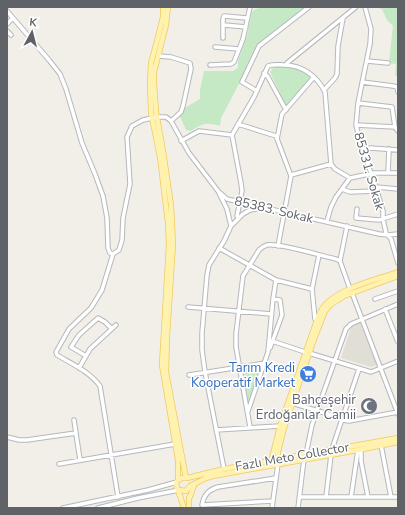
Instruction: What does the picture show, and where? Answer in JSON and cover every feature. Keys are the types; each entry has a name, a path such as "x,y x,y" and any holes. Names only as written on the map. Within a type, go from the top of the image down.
{"main road":[{"path":"163,7 163,17 151,64 150,76 168,223 169,244 162,365 179,472 176,486 179,490 184,508"},
{"path":"168,7 166,25 154,77 154,118 171,205 173,244 166,372 184,469 186,478 190,482 189,508"},
{"path":"272,462 280,426 307,352 325,311 337,299 351,291 398,272"},
{"path":"278,461 280,444 316,320 326,304 335,296 398,276"},
{"name":"Fazlı Meto Collector","path":"305,457 332,449 398,438"},
{"name":"Fazlı Meto Collector","path":"186,478 224,469 305,457 331,455 398,442"},
{"name":"Fazlı Meto Collector","path":"189,488 213,476 272,462"},
{"path":"184,469 186,472 194,476"},
{"path":"178,481 182,478 186,478"},
{"path":"189,499 192,489 197,483"},
{"path":"179,490 183,492 189,488"}],"street":[{"path":"210,65 231,64 234,62 246,27 250,7"},
{"path":"257,91 242,82 260,46 308,7"},
{"path":"287,65 287,63 356,7"},
{"name":"85331. Sokak","path":"365,7 371,29 370,44 358,103 356,124 383,211 386,233 391,238 398,263"},
{"path":"7,11 60,74 82,143 103,196 107,218 108,248 110,253 113,254"},
{"path":"223,38 224,16 247,18"},
{"path":"7,24 13,18"},
{"path":"324,90 337,74 338,46 343,18"},
{"path":"224,25 246,27"},
{"path":"7,31 11,35"},
{"path":"216,47 239,50"},
{"path":"118,497 100,386 96,380 57,355 56,352 69,329 91,308 102,290 113,254 119,250 122,240 122,218 130,184 127,136 129,130 136,123 154,118 166,117 171,121 181,112 191,69 190,63 158,56"},
{"path":"367,61 388,63"},
{"path":"238,218 237,216 242,191 232,135 257,91 268,66 273,64 290,64 307,71 314,77 324,90 331,164 350,178"},
{"path":"264,74 268,78 286,110"},
{"path":"277,139 282,114 314,77"},
{"path":"362,82 393,86 397,88 398,92"},
{"path":"356,124 397,129 392,107 358,103"},
{"name":"85383. Sokak","path":"171,121 189,153 218,191 227,199 388,235 398,234"},
{"path":"238,124 276,136 291,175 283,212 278,246"},
{"path":"181,141 199,131 232,135"},
{"path":"363,149 398,150"},
{"path":"388,173 389,149"},
{"path":"291,175 331,164"},
{"path":"327,221 331,206 350,178 371,173 398,173"},
{"path":"342,189 350,192 376,189 398,189"},
{"path":"218,191 227,209 231,226"},
{"path":"224,469 205,372 202,333 209,265 231,226 238,218 250,210 263,208"},
{"path":"357,209 356,218 383,219 398,214"},
{"path":"292,403 349,421 398,413 340,261 347,226"},
{"path":"250,427 236,347 242,276 259,250 268,245 319,255 340,261"},
{"path":"219,248 276,280 312,289"},
{"path":"316,320 312,289 319,255"},
{"path":"271,341 271,314 276,280"},
{"path":"375,300 398,291"},
{"path":"248,413 265,364 271,341 282,315 280,300 273,299"},
{"path":"298,508 309,438 346,329 351,324 361,319 398,304"},
{"path":"188,307 271,314"},
{"path":"386,309 398,342"},
{"path":"86,356 71,348 79,335 98,318 111,328"},
{"path":"79,368 90,349 116,325"},
{"path":"271,341 371,372 398,361"},
{"path":"189,375 265,364"},
{"path":"332,449 359,369"},
{"path":"74,420 80,460"},
{"path":"216,430 280,426"},
{"path":"7,437 15,440 27,440 76,433"},
{"path":"59,464 175,444"},
{"path":"382,445 390,497"},
{"path":"351,497 360,450"},
{"path":"360,450 368,497"},
{"path":"326,497 331,455"},
{"path":"272,508 278,461"},
{"path":"273,501 202,505 204,497 212,489 276,478"},
{"path":"63,508 148,490 178,481"},
{"path":"98,508 179,490"},
{"path":"169,492 182,499"},
{"path":"300,497 398,497"}],"shaded area":[{"path":"360,322 377,365 371,367 341,358 351,327"}],"green space":[{"path":"265,7 307,7 275,30 259,46 221,118 220,126 205,124 191,131 186,130 178,112 200,99 200,90 204,71 233,71 238,68 238,61 247,36 252,12 256,9"},
{"path":"376,7 398,7 398,76 395,76 396,64 389,63 393,26 387,20 382,9"},
{"path":"278,66 298,68 312,77 286,106 270,72 273,68"},
{"path":"263,365 250,403 249,403 242,368"}],"place":[{"name":"Tarım Kredi Kooperatif Market","path":"308,374"},
{"name":"Bahçeşehir Erdoğanlar Camii","path":"369,406"}]}
